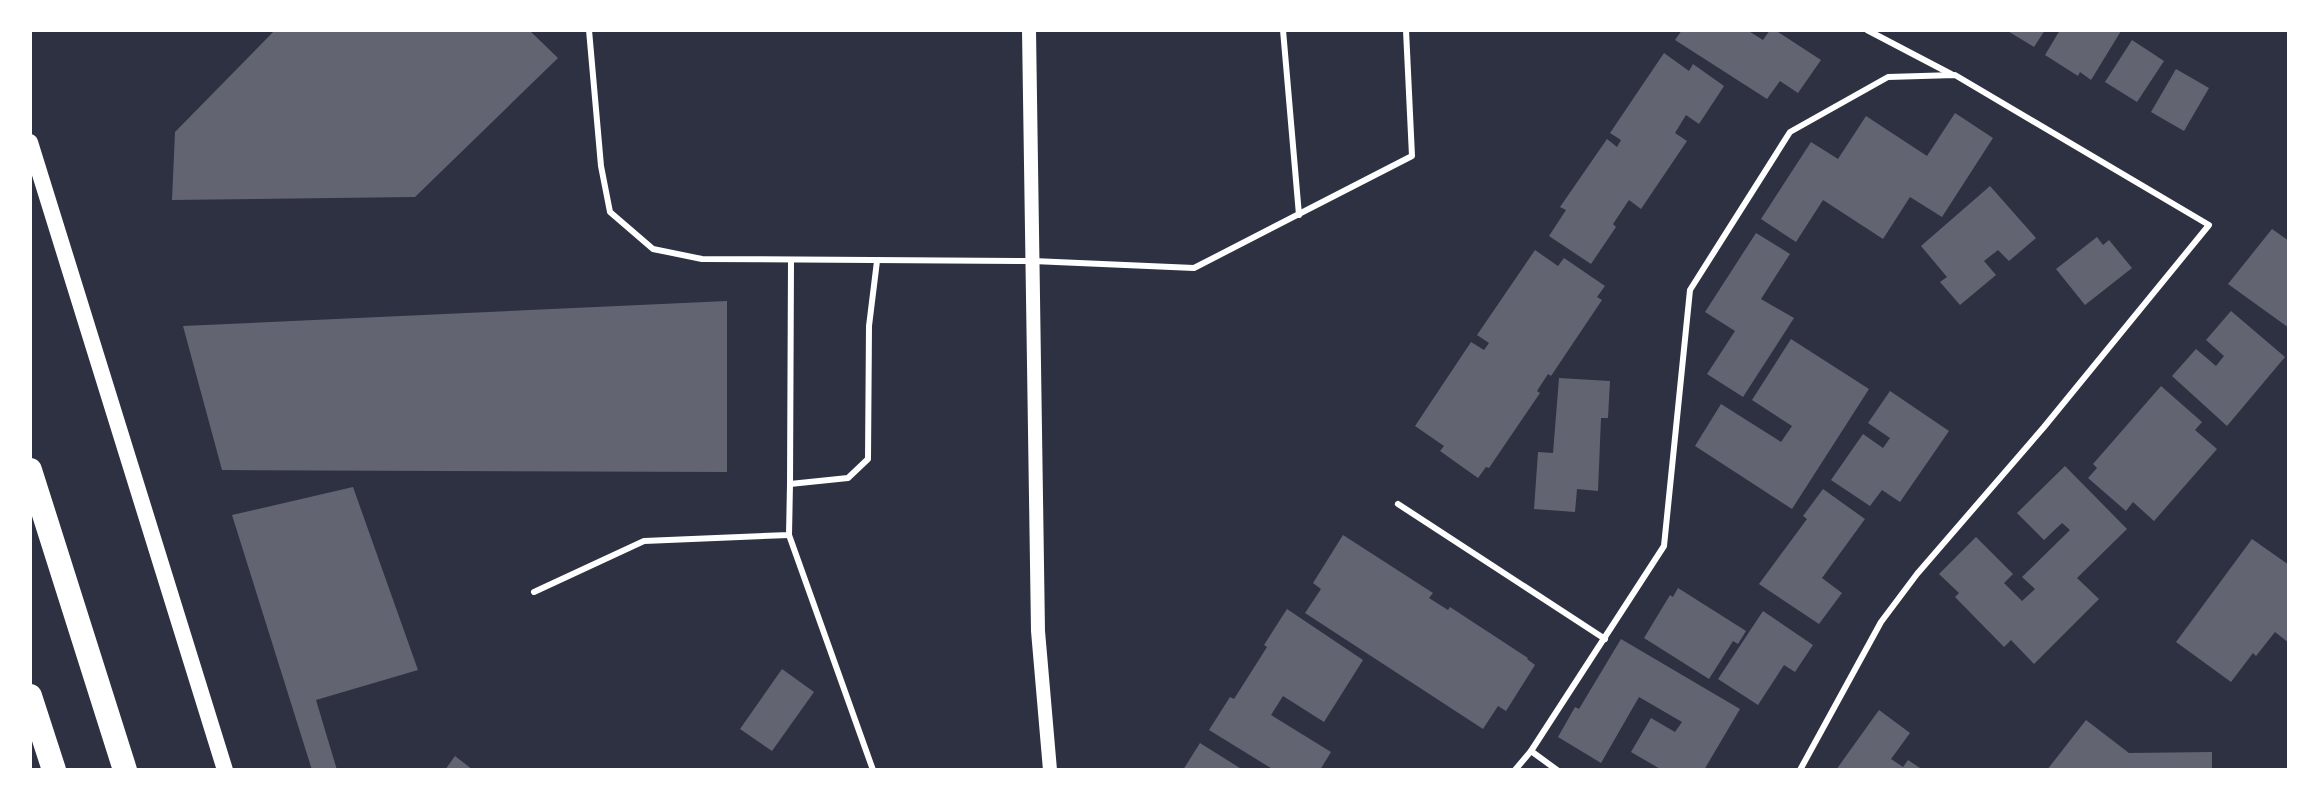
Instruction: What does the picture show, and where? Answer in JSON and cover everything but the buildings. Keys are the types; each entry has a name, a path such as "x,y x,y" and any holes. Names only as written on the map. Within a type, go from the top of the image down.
{"highway":[{"path":"30,470 125,770"},
{"path":"30,696 54,770"}],"main road":[{"path":"30,142 225,770"}],"street":[{"path":"1029,30 1038,631 1050,770"}],"lane":[{"path":"589,30 601,166 610,212 653,249 702,259 1033,261 1194,268 1412,156 1406,30"},
{"path":"1283,30 1299,215"},
{"path":"1800,770 1881,622 1917,574 2044,427 2209,225 1955,75 1867,30"},
{"path":"1515,770 1531,751 1664,546 1690,290 1790,132 1888,77 1955,75"},
{"path":"791,260 789,535 873,770"},
{"path":"790,484 848,478 868,459 869,326 877,261"},
{"path":"1398,504 1605,639"},
{"path":"534,592 644,541 789,535"},
{"path":"1531,751 1557,770"}]}
